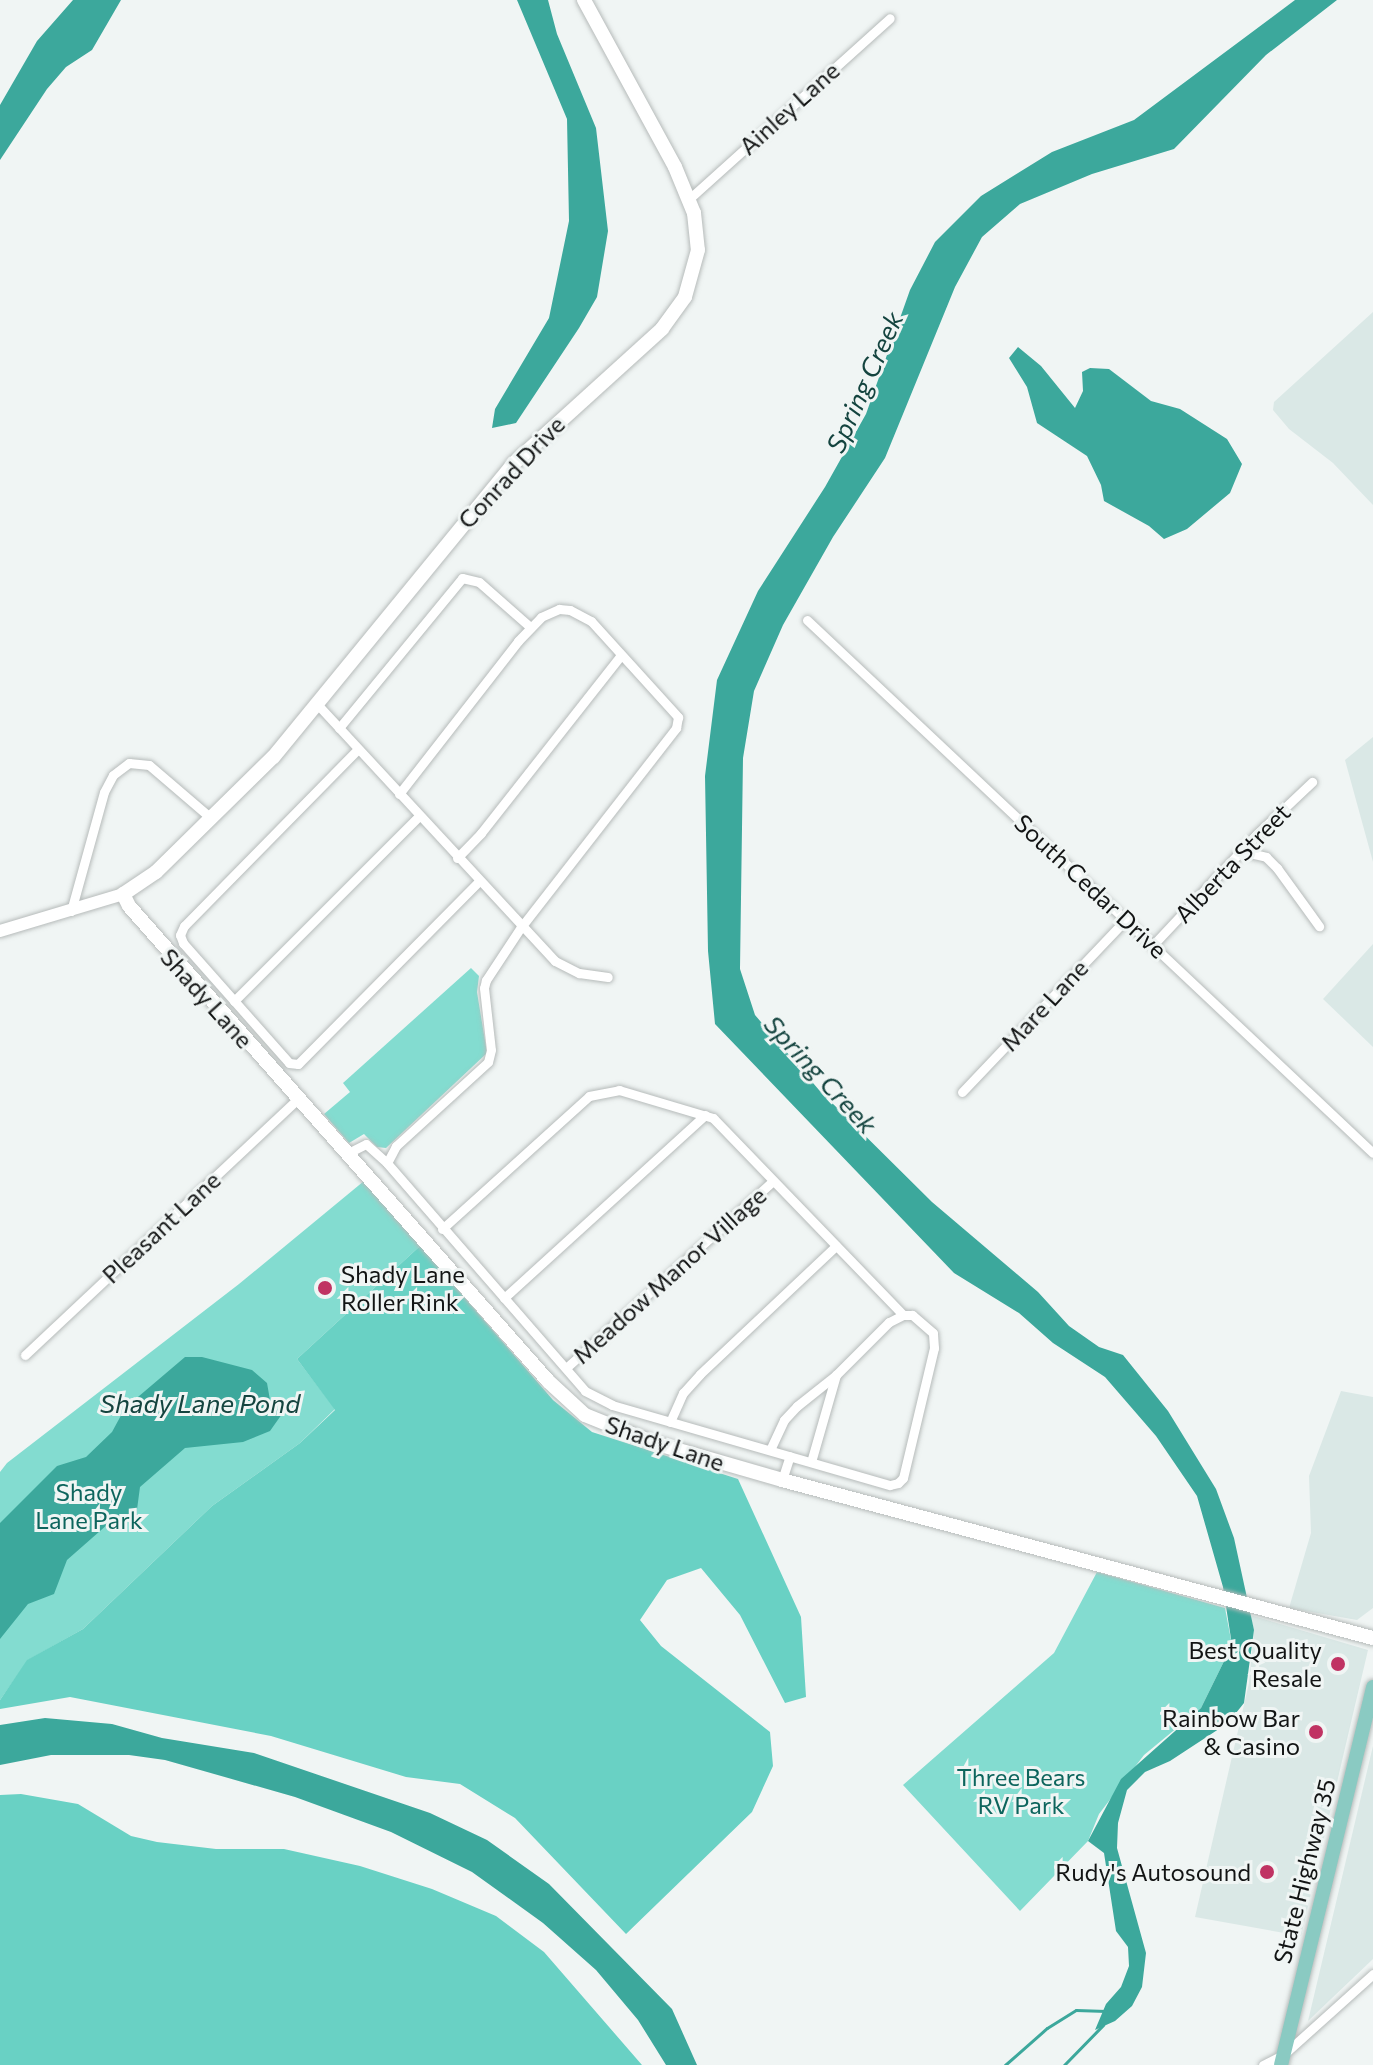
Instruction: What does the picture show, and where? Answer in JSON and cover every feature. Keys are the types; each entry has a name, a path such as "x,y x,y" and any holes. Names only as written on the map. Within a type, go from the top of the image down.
{"main road":[{"name":"Conrad Drive","path":"123,894 156,872 273,757 318,705 406,590 514,463 674,314 692,281 698,250 689,199 584,0"},
{"name":"Shady Lane","path":"123,894 135,917 548,1381 585,1415 654,1443 782,1480 1373,1638"},
{"name":"State Highway 35","path":"1282,2060 1373,1687"}],"street":[{"name":"Ainley Lane","path":"689,199 890,18"},
{"path":"339,728 462,578 479,582 530,627"},
{"path":"387,1163 396,1146 488,1062 491,1050 484,988 521,927 679,722 678,717 591,621 570,610 551,612 530,627 399,794"},
{"name":"South Cedar Drive","path":"807,620 1373,1153"},
{"path":"457,858 481,833 621,655"},
{"path":"318,705 555,961 579,973 608,977"},
{"path":"358,749 184,926 180,935 183,943 289,1063 298,1064 479,881"},
{"path":"71,911 104,792 113,775 129,763 149,765 212,819"},
{"name":"Alberta Street","path":"1153,945 1241,851 1312,782"},
{"path":"234,1001 419,816"},
{"path":"1241,851 1266,857 1319,926"},
{"path":"0,931 123,894"},
{"name":"Mare Lane","path":"962,1092 1126,919"},
{"name":"Meadow Manor Village","path":"348,1153 366,1144 387,1163 442,1229 596,1398 890,1485 903,1478 934,1348 933,1333 923,1322 903,1315 713,1118 619,1090 599,1091 442,1229"},
{"name":"Pleasant Lane","path":"25,1355 298,1099"},
{"path":"504,1298 705,1115"},
{"name":"Meadow Manor Village","path":"566,1368 773,1181"},
{"path":"670,1422 675,1407 700,1374 836,1246"},
{"path":"770,1450 784,1420 797,1406 836,1375 889,1322 903,1315"},
{"path":"811,1462 836,1375"},
{"path":"782,1480 790,1456"},
{"path":"1263,2065 1282,2060 1373,1974"}],"shaded area":[{"path":"1373,312 1373,505 1333,463 1289,429 1273,410 1274,402"},
{"path":"1373,737 1373,862 1345,760"},
{"path":"1373,944 1373,1047 1323,999"},
{"path":"420,1246 553,1400 592,1432 738,1479 801,1617 806,1697 785,1703 740,1615 701,1568 667,1580 640,1620 661,1646 770,1732 773,1766 752,1812 626,1934 515,1818 460,1784 406,1777 271,1736 70,1697 0,1709 0,1700 27,1660 83,1629 212,1506 300,1443 335,1410 297,1359"},
{"path":"1341,1391 1373,1397 1373,1608 1357,1620 1289,1608 1311,1533 1309,1476"},
{"path":"1250,1615 1368,1650 1301,1936 1195,1917 1249,1683 1254,1630"},
{"path":"1373,1746 1373,1959 1308,2021"},
{"path":"21,1794 78,1804 131,1836 157,1842 216,1849 284,1849 360,1866 432,1889 496,1916 544,1952 642,2065 0,2065 0,1795"}],"green space":[{"path":"471,968 479,976 477,992 487,1053 386,1148 377,1147 364,1134 349,1143 324,1114 350,1092 343,1083"},
{"name":"Shady Lane Park","path":"364,1181 420,1246 297,1359 335,1409 300,1443 212,1506 83,1629 28,1660 0,1700 0,1472 7,1463 239,1284"},
{"name":"Three Bears RV Park","path":"1097,1572 1225,1608 1232,1645 1201,1708 1144,1755 1099,1814 1088,1841 1020,1911 903,1785 1054,1653"}],"water":[{"path":"73,0 121,0 92,50 66,67 47,89 0,160 0,105 37,41"},
{"path":"517,0 548,0 557,34 596,128 608,231 597,297 579,328 516,423 492,428 495,409 549,318 569,221 567,119"},
{"path":"1295,0 1337,0 1266,55 1174,149 1092,174 1020,204 982,237 955,287 885,458 833,537 783,625 754,691 743,758 740,969 755,1015 819,1090 932,1202 1038,1292 1069,1326 1099,1347 1123,1355 1168,1411 1216,1489 1234,1538 1254,1630 1244,1703 1228,1723 1170,1761 1145,1772 1127,1790 1118,1823 1117,1848 1146,1953 1142,1987 1132,2006 1115,2021 1095,2030 1106,2004 1121,1987 1129,1966 1128,1947 1116,1931 1104,1853 1088,1841 1121,1779 1201,1708 1232,1645 1223,1587 1197,1496 1156,1436 1105,1377 1053,1343 1019,1313 954,1273 715,1024 708,951 705,776 717,680 758,591 825,487 866,414 910,290 935,242 981,196 1052,152 1134,120"},
{"path":"1018,347 1041,366 1075,408 1083,391 1082,372 1090,368 1109,369 1151,401 1180,409 1227,439 1242,464 1230,493 1187,529 1164,539 1149,526 1104,501 1101,485 1087,456 1037,423 1027,387 1009,358"},
{"name":"Shady Lane Pond","path":"185,1357 202,1357 252,1370 267,1383 270,1400 282,1414 270,1431 243,1442 185,1448 140,1487 136,1517 108,1524 67,1560 54,1594 28,1604 0,1639 0,1523 57,1466 86,1457 112,1432 125,1408"},
{"path":"45,1718 112,1724 162,1738 254,1753 430,1813 487,1840 549,1884 672,2009 697,2065 666,2065 638,2020 596,1970 543,1923 472,1872 391,1832 295,1797 165,1760 129,1755 51,1755 0,1765 0,1725"}],"waterway":[{"path":"1005,2065 1047,2028 1076,2010 1106,2011"},
{"name":"Spring Creek","path":"1064,2065 1103,2025"}],"place":[{"name":"Shady Lane Roller Rink","path":"325,1288"},
{"name":"Best Quality Resale","path":"1338,1664"},
{"name":"Rainbow Bar & Casino","path":"1316,1732"},
{"name":"Rudy's Autosound","path":"1267,1872"}]}
